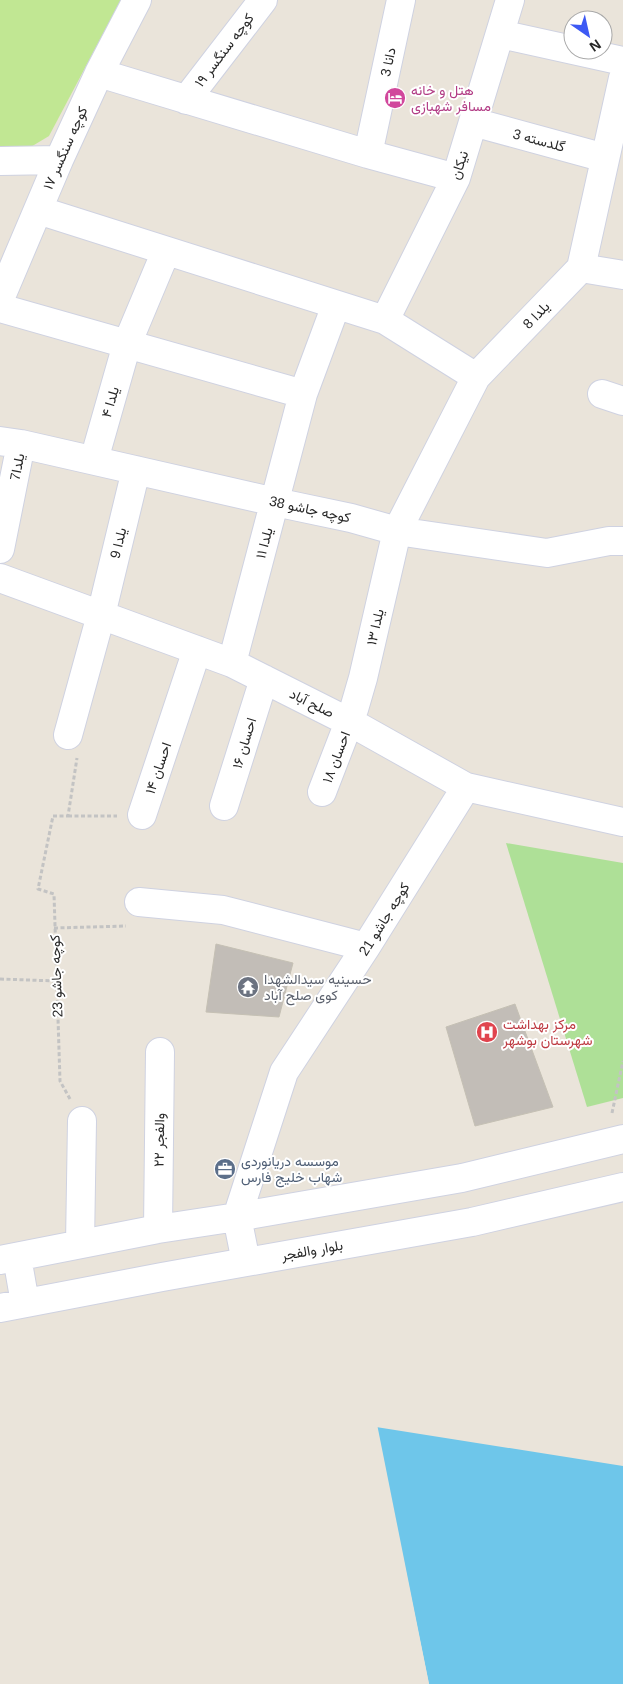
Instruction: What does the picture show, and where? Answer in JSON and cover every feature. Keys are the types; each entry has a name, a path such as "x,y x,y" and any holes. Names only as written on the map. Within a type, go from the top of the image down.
{"street":[{"name":"کوچه سنگسر ۱۷","path":"0,299 59,160 99,74 137,0"},
{"name":"کوچه سنگسر ۱۹","path":"186,100 263,0"},
{"name":"دانا 3","path":"368,154 401,0"},
{"name":"نیکان","path":"385,320 456,178 510,0"},
{"path":"500,34 623,61"},
{"path":"99,74 368,154 456,178"},
{"path":"623,78 581,268 623,275"},
{"name":"گلدسته 3","path":"473,122 604,158"},
{"path":"0,162 59,160"},
{"path":"38,210 385,320 476,377"},
{"name":"یلدا ۴","path":"94,460 127,344 166,251"},
{"name":"یلدا 8","path":"397,531 476,377 581,268"},
{"name":"یلدا ۱۱","path":"232,663 303,394 336,306"},
{"path":"0,308 303,394"},
{"name":"کوچه جاشو 38","path":"11,442 352,518 397,531 546,553 609,541 623,541"},
{"name":"یلدا7","path":"0,549 11,442"},
{"name":"یلدا 9","path":"68,735 101,615 136,470"},
{"name":"یلدا ۱۳","path":"349,722 363,678 397,531"},
{"name":"صلح آباد","path":"0,578 232,663 349,722 466,787 623,822"},
{"name":"احسان ۱۴","path":"142,815 197,650"},
{"name":"احسان ۱۶","path":"224,806 264,679"},
{"name":"احسان ۱۸","path":"322,792 349,722"},
{"name":"کوچه جاشو 21","path":"237,1217 284,1072 366,947 466,787"},
{"path":"139,902 223,910 366,947"},
{"name":"والفجر ۲۲","path":"158,1229 160,1052"},
{"path":"80,1244 82,1121"},
{"path":"13,1306 9,1258 158,1229 462,1178 615,1142"},
{"name":"بلوار والفجر","path":"13,1306 472,1222 623,1187"},
{"path":"237,1217 246,1262"}],"path":[{"path":"68,735 79,746 68,816 142,815"},
{"name":"کوچه جاشو 23","path":"68,816 53,816 38,889 54,894 60,1081 82,1121"},
{"path":"54,928 137,926 139,902"},
{"path":"0,979 56,981"},
{"path":"615,1142 623,1061"}],"green space":[{"path":"0,0 121,0 49,136 14,157 0,157"},
{"path":"506,843 623,863 623,1098 587,1107"}],"water":[{"path":"376,1427 623,1466 623,1684 429,1684"}],"pier":[{"path":"377,1424 429,1684 427,1684 374,1427"}],"building":[{"name":"حسینیه سیدالشهدا کوی صلح آباد","path":"216,944 293,963 279,1017 206,1012"},
{"path":"515,1004 553,1107 475,1126 446,1027"}],"place":[{"name":"هتل و خانه مسافر شهبازی","path":"395,98"},
{"name":"حسینیه سیدالشهدا کوی صلح آباد","path":"248,987"},
{"name":"مرکز بهداشت شهرستان بوشهر","path":"487,1032"},
{"name":"موسسه دریانوردی شهاب خلیج فارس","path":"225,1169"}]}
